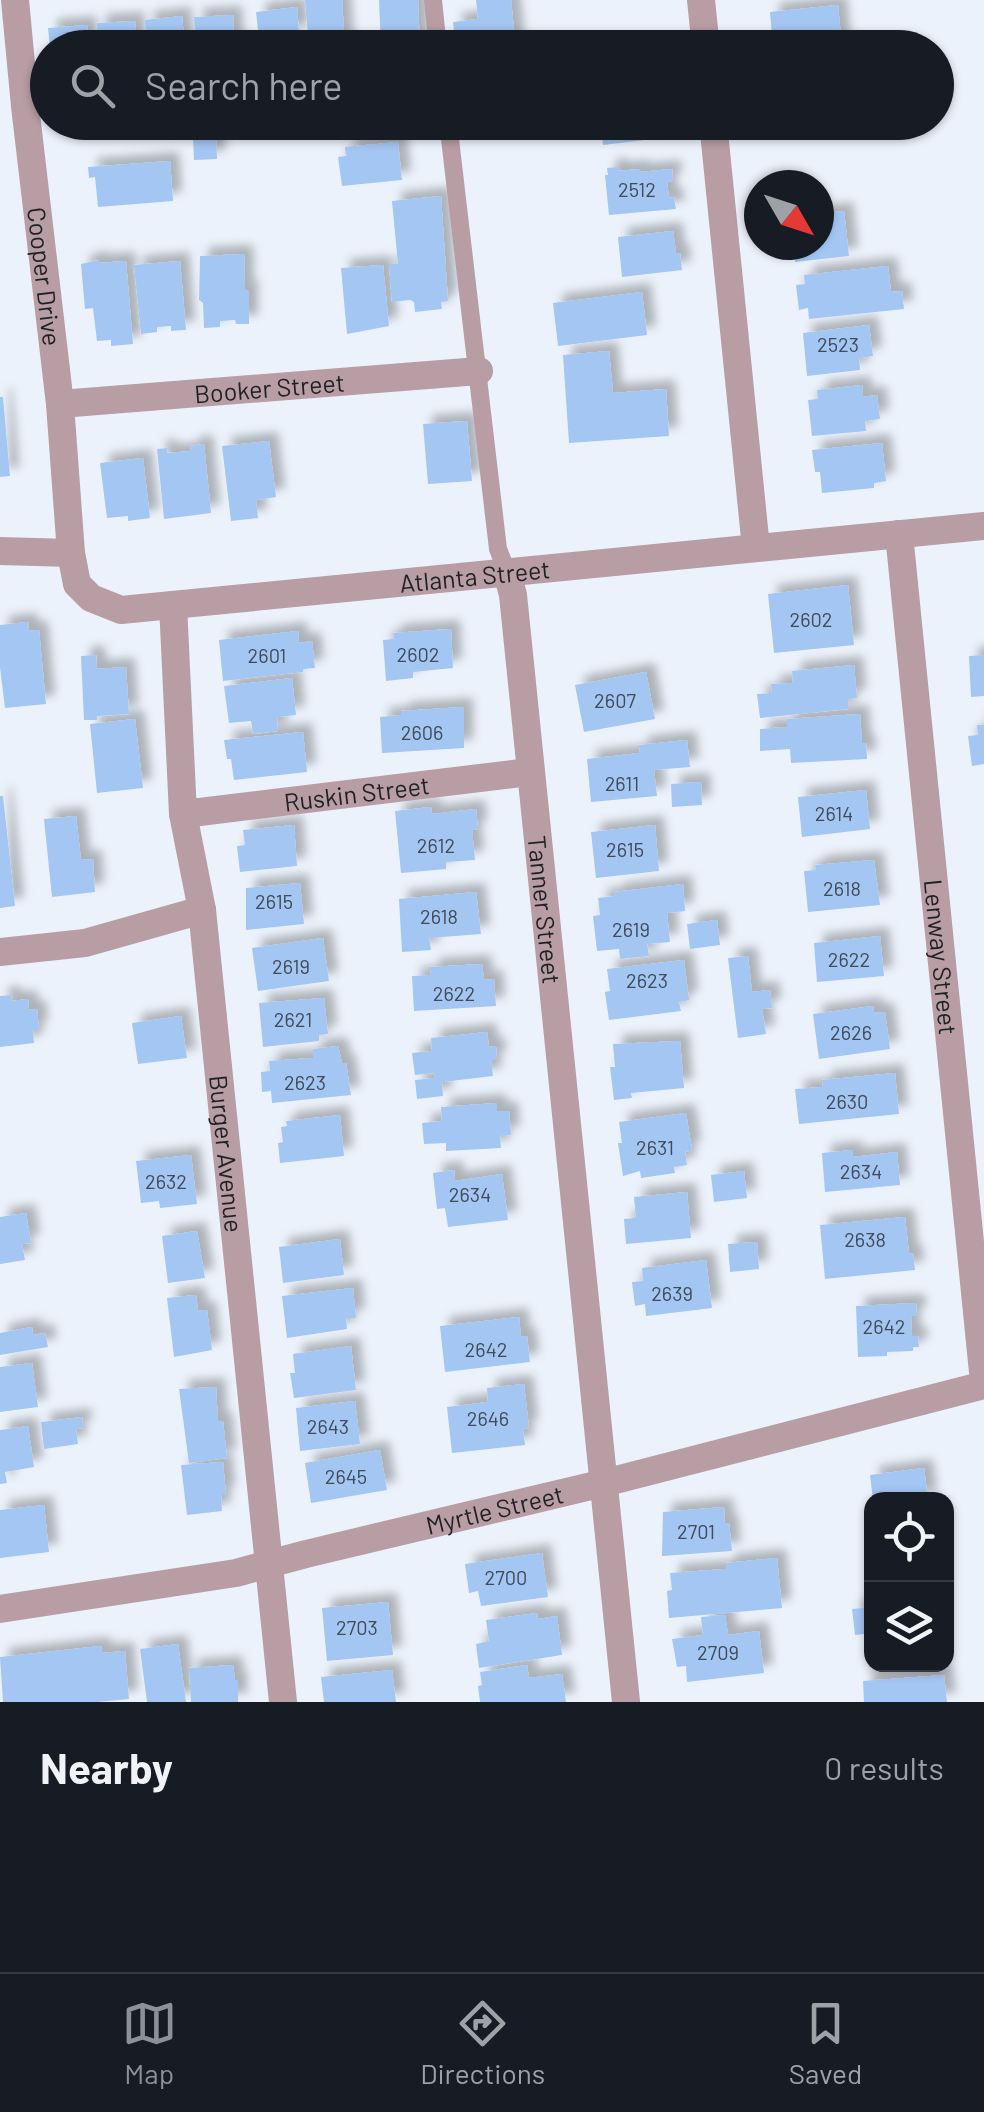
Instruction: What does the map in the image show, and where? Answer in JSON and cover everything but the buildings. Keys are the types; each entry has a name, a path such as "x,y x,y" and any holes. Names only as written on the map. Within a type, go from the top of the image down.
{"street":[{"name":"Cooper Drive","path":"15,0 12,106 60,404 71,553"},
{"path":"701,0 704,30"},
{"path":"715,140 756,548"},
{"name":"Booker Street","path":"60,404 478,370"},
{"name":"Atlanta Street","path":"71,553 77,584 91,598 122,610 984,526"},
{"name":"Lenway Street","path":"899,534 984,1383"},
{"path":"0,551 71,553"},
{"name":"Tanner Street","path":"506,572 513,596 626,1702"},
{"name":"Burger Avenue","path":"173,604 183,814 202,910 283,1702"},
{"name":"Ruskin Street","path":"183,814 530,772"},
{"path":"0,952 85,942 202,910"},
{"name":"Myrtle Street","path":"0,1608 236,1573 604,1483 984,1383"}],"lane":[{"path":"432,0 436,30"},
{"name":"Tanner Street","path":"450,140 498,550 506,572"}]}
